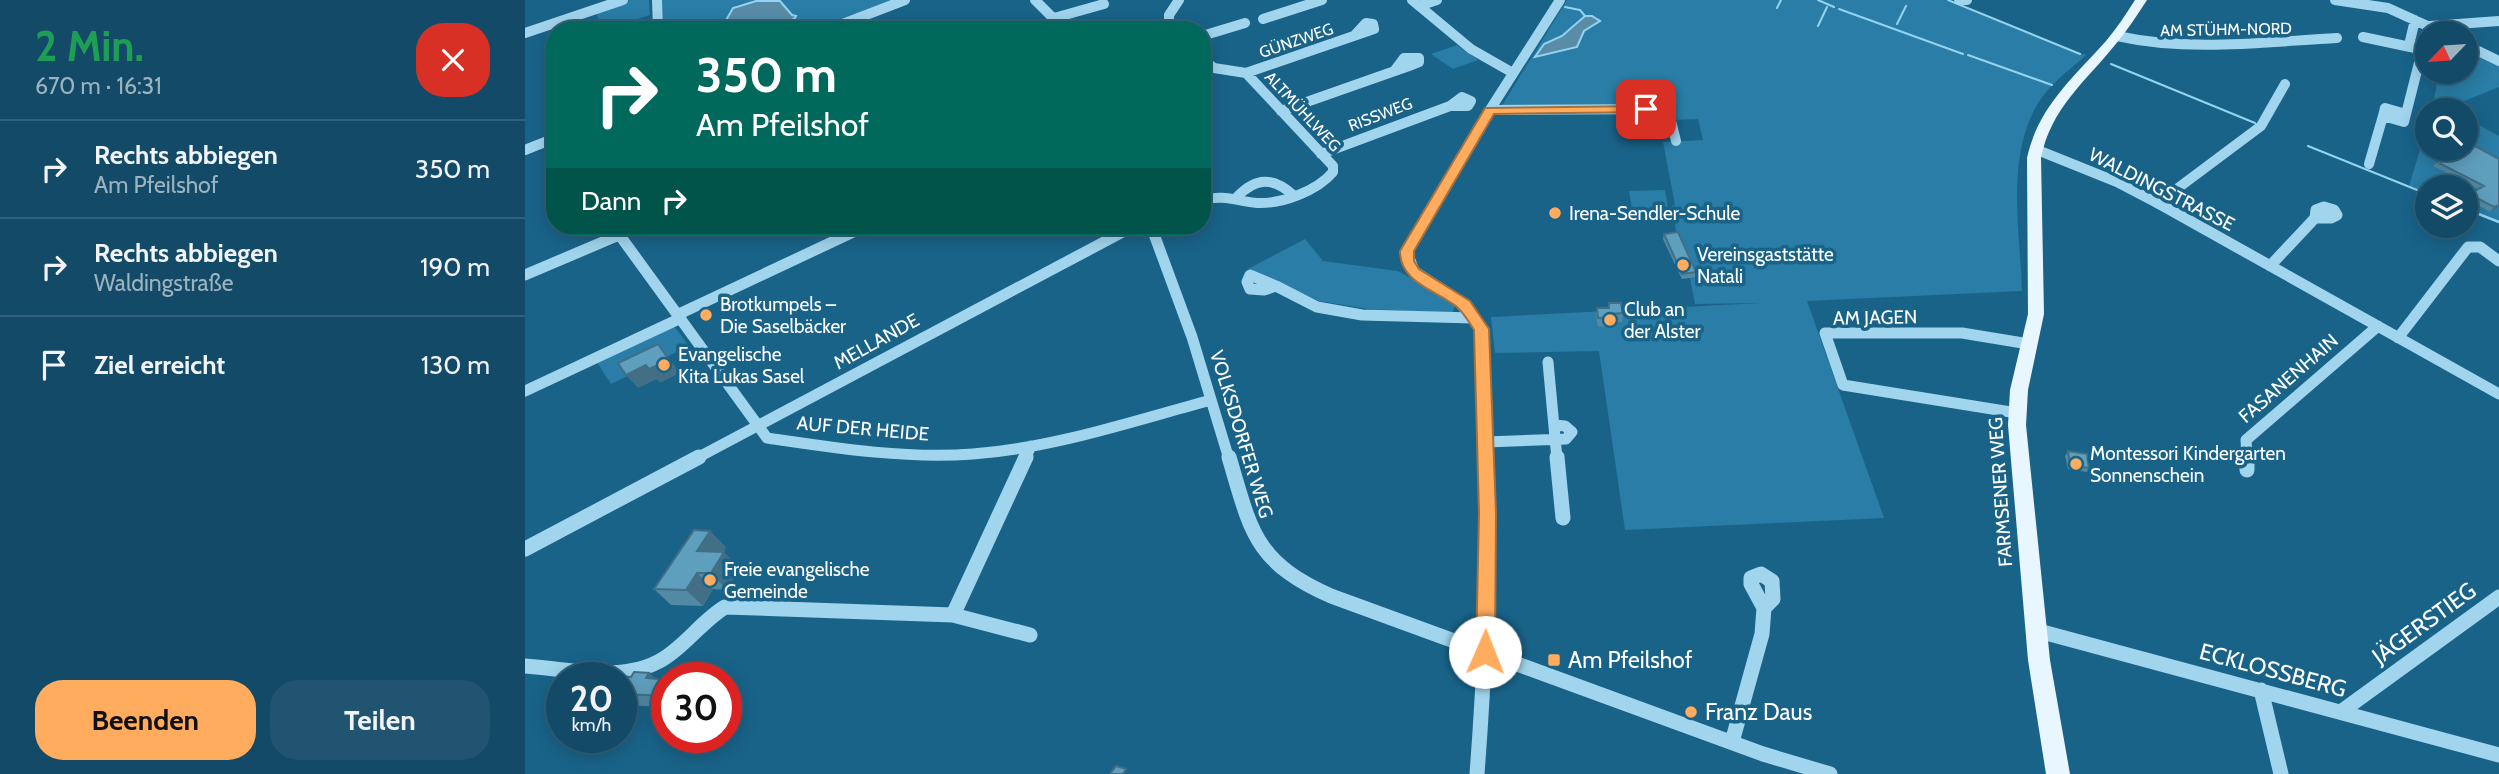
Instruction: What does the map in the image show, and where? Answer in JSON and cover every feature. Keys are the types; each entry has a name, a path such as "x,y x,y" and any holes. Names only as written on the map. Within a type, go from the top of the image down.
{"main road":[{"name":"FARMSENER WEG","path":"2058,774 2046,713 2035,631 2017,413 2037,304 2033,173 2035,149 2055,104 2117,36 2141,0"}],"street":[{"path":"561,21 623,0"},
{"path":"657,0 658,21"},
{"path":"850,21 905,0"},
{"path":"1035,0 1056,21"},
{"path":"1169,21 1169,15 1179,0"},
{"path":"1263,19 1322,0"},
{"path":"1416,3 1437,0"},
{"path":"1477,774 1485,652 1488,513 1481,329 1464,305 1413,272 1407,261 1407,251 1490,110 1560,0"},
{"path":"2335,0 2388,4 2415,20 2410,41 2415,48"},
{"path":"1416,3 1476,55 1513,73"},
{"path":"1053,18 1104,4"},
{"path":"2478,22 2499,21"},
{"path":"1211,33 1245,23"},
{"path":"525,33 546,26"},
{"name":"GÜNZWEG","path":"1246,73 1355,35"},
{"name":"AM STÜHM-NORD","path":"2117,36 2153,44 2217,45 2337,38"},
{"path":"2363,37 2415,48"},
{"path":"2478,51 2499,61"},
{"name":"ALTMÜHLWEG","path":"1211,66 1246,73 1333,166 1330,178 1277,201 1259,203 1224,194 1211,198"},
{"path":"1281,111 1395,70"},
{"path":"2368,164 2385,108 2406,114 2415,79"},
{"path":"2158,203 2261,126 2285,84"},
{"name":"RISSWEG","path":"1321,154 1450,106"},
{"path":"1490,110 1668,109 1676,142"},
{"path":"525,150 546,142"},
{"name":"WALDINGSTRASSE","path":"2035,149 2117,182 2158,203 2499,394"},
{"name":"ALTMÜHLWEG","path":"1237,197 1246,187 1266,180 1281,183 1293,195"},
{"path":"2270,266 2315,218"},
{"path":"525,275 606,235"},
{"name":"AUF DER HEIDE","path":"620,235 767,438 899,453 974,454 1031,446 1211,400"},
{"path":"525,391 847,235"},
{"name":"MELLANDE","path":"525,549 1117,235"},
{"name":"VOLKSDORFER WEG","path":"1154,235 1192,337 1251,530 1265,552 1279,566 1317,590 1732,742 1830,774"},
{"path":"2398,338 2467,247 2481,247 2499,261"},
{"path":"1276,286 1317,307 1362,315 1473,318"},
{"name":"FASANENHAIN","path":"2247,470 2246,440 2378,326"},
{"name":"AM JAGEN","path":"2017,413 1843,386 1825,333 1962,333 2029,344"},
{"path":"1548,362 1563,518"},
{"path":"1486,442 1556,440"},
{"path":"953,615 1031,446"},
{"name":"JÄGERSTIEG","path":"2342,711 2499,597"},
{"path":"525,666 636,671 663,659 709,615 725,607 953,615 1030,635"},
{"path":"1732,742 1762,634 1764,608"},
{"name":"ECKLOSSBERG","path":"2035,631 2499,755"},
{"path":"2261,690 2281,774"}],"shaded area":[{"path":"629,0 649,0 650,15 632,21 600,21 595,12"},
{"path":"659,0 902,0 847,21 790,21 795,18 779,1 737,5 727,18 729,21 660,21"},
{"path":"1567,0 1946,0 2086,55 2043,96 2031,117 2023,140 2017,190 2022,291 1807,301 1884,518 1625,530 1599,351 1495,353 1491,317 1761,303 1695,304 1690,278 1682,279 1663,239 1677,236 1672,206 1675,205 1663,142 1703,140 1698,119 1672,120 1669,105 1501,107","holes":["1589,15 1598,18 1584,31 1577,47 1535,56 1544,44 1562,36 1582,17"]},
{"path":"756,1 780,1 796,16 790,21 726,21 733,8"},
{"path":"1585,16 1592,16 1600,21 1584,31 1577,47 1535,57 1544,44 1562,36"},
{"path":"1457,45 1478,60 1453,69 1431,54"},
{"path":"2478,55 2499,65 2499,87 2472,98 2434,98 2437,84 2478,84"},
{"path":"2478,125 2499,136 2499,223 2478,214 2478,175 2415,175 2415,189 2409,186 2417,161 2478,161"},
{"path":"1665,190 1668,208 1632,209 1629,191"},
{"path":"1305,239 1323,261 1398,271 1456,304 1452,313 1368,309 1319,301 1248,269"},
{"path":"674,326 689,346 611,384 597,362"}],"building":[{"path":"2478,148 2499,159 2499,205 2494,207 2478,199 2478,189 2484,186 2478,183 2478,175 2462,175 2437,162 2478,161"},
{"name":"Vereinsgaststätte Natali","path":"1678,232 1696,272 1682,274 1664,234"},
{"path":"1609,303 1621,303 1623,313 1598,318 1597,308 1609,308"},
{"path":"658,344 669,360 649,369 646,365 626,375 618,363"},
{"path":"2068,451 2087,454 2089,468 2070,465"},
{"path":"694,530 710,531 697,551 724,552 711,573 697,573 686,590 654,589"},
{"path":"637,672 649,673 646,678 651,678 651,695 637,695"},
{"path":"1116,766 1126,769 1123,774 1110,774"}],"waterway":[{"path":"1777,8 1781,0"},
{"path":"1818,0 1834,7"},
{"path":"1948,0 2080,54"},
{"path":"1897,24 1906,6"},
{"path":"1565,7 1580,10 1585,16"},
{"path":"1818,26 1827,7"},
{"path":"1839,9 1963,54"},
{"path":"1968,55 2052,85"},
{"path":"2111,64 2255,123"},
{"path":"2308,146 2415,189"},
{"path":"2478,214 2499,222"}],"place":[{"name":"Irena-Sendler-Schule","path":"1555,213"},
{"name":"Vereinsgaststätte Natali","path":"1683,265"},
{"name":"Brotkumpels – Die Saselbäcker","path":"706,315"},
{"name":"Club an der Alster","path":"1610,320"},
{"name":"Evangelische Kita Lukas Sasel","path":"664,365"},
{"name":"Montessori Kindergarten Sonnenschein","path":"2076,464"},
{"name":"Freie evangelische Gemeinde","path":"710,580"},
{"name":"Am Pfeilshof","path":"1554,660"},
{"name":"Franz Daus","path":"1691,712"}],"route":[{"path":"1485,652 1488,513 1481,329 1464,305 1413,272 1407,261 1407,251 1490,110 1646,109"}]}
